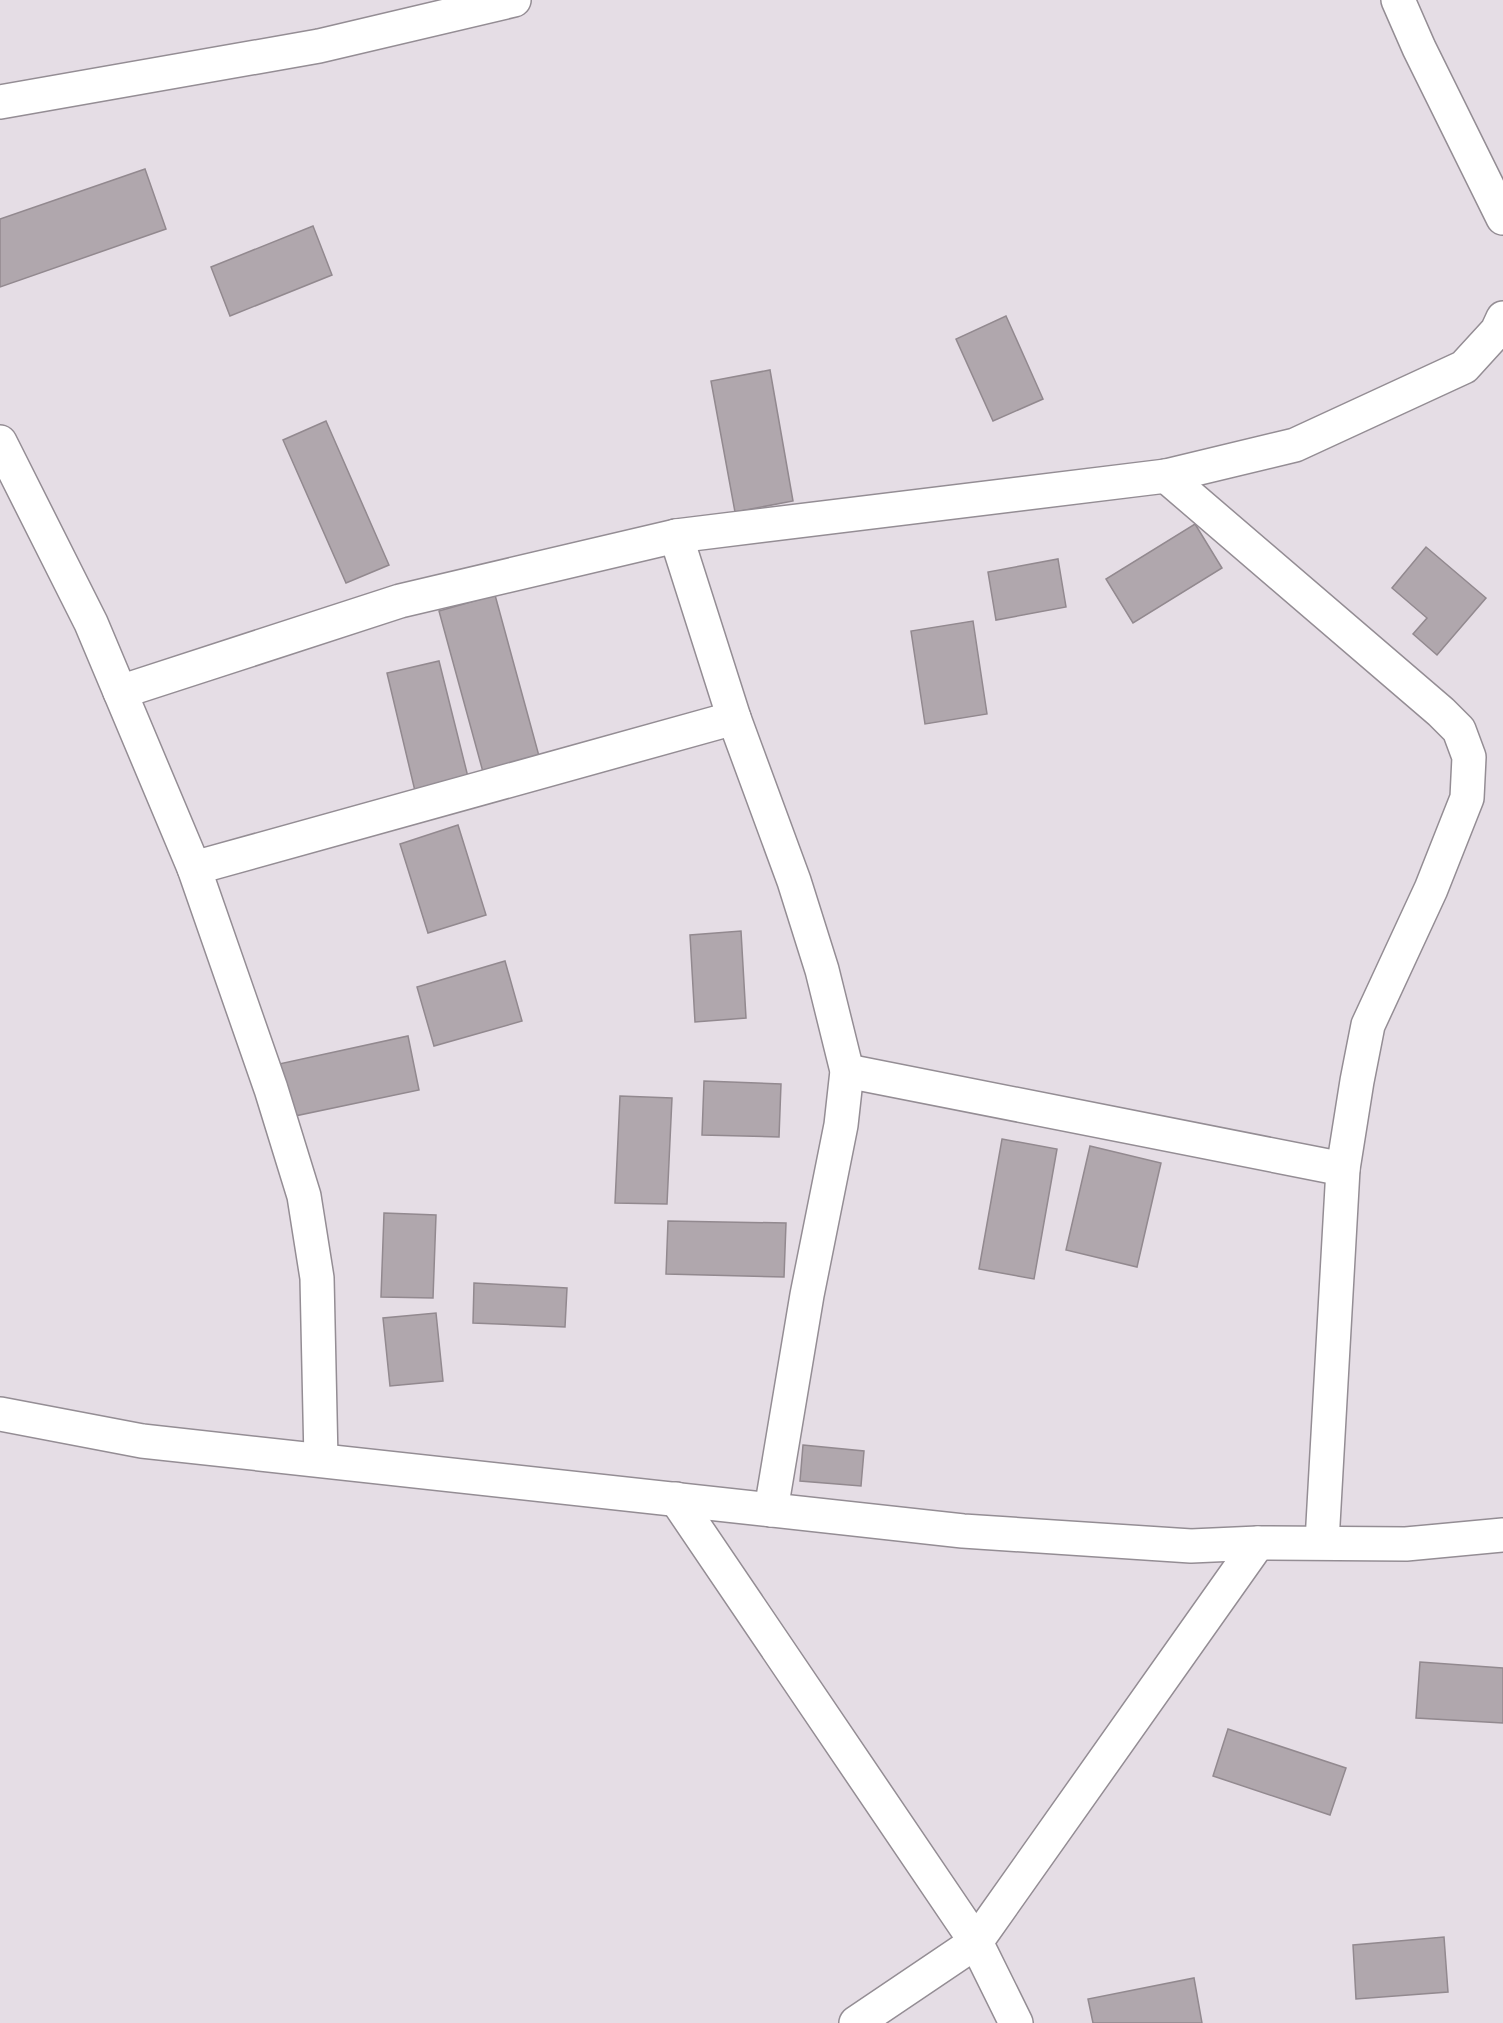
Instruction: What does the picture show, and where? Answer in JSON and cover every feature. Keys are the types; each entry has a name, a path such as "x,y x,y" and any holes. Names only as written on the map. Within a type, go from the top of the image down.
{"street":[{"path":"0,102 319,46 514,0"},
{"path":"1398,0 1419,48 1503,218"},
{"path":"120,692 400,601 676,536 1166,476 1295,445 1464,367 1497,331 1503,318"},
{"path":"0,442 91,623 194,868 271,1089 304,1196 317,1278 321,1460"},
{"path":"1166,476 1442,712 1459,730 1469,757 1467,798 1431,889 1368,1025 1357,1081 1343,1169 1322,1542"},
{"path":"676,536 734,717 794,881 822,970 846,1071 841,1125 807,1295 771,1510"},
{"path":"194,868 734,717"},
{"path":"846,1071 1343,1169"},
{"path":"0,1414 142,1441 963,1531 1191,1546 1322,1542 1406,1544 1503,1536"},
{"path":"676,1499 976,1942 1016,2023"},
{"path":"856,2023 976,1942 1258,1543"}],"building":[{"path":"145,169 166,229 0,287 0,219"},
{"path":"313,226 332,275 230,316 211,267"},
{"path":"1006,316 1043,399 993,421 956,339"},
{"path":"770,370 793,501 735,512 711,381"},
{"path":"326,421 389,565 346,583 283,440"},
{"path":"1195,524 1222,568 1133,623 1106,579"},
{"path":"1426,547 1486,598 1437,655 1413,634 1427,618 1392,588"},
{"path":"1058,559 1066,607 996,620 988,572"},
{"path":"495,595 539,756 483,772 439,611"},
{"path":"973,621 987,714 925,724 911,631"},
{"path":"439,661 468,777 415,791 387,673"},
{"path":"458,825 486,915 428,933 400,844"},
{"path":"741,931 746,1018 695,1022 690,935"},
{"path":"505,961 522,1021 434,1046 417,987"},
{"path":"408,1036 419,1090 290,1117 279,1064"},
{"path":"704,1081 781,1084 779,1137 702,1135"},
{"path":"620,1096 672,1098 667,1204 615,1203"},
{"path":"1002,1139 1057,1149 1034,1279 979,1269"},
{"path":"1090,1146 1161,1163 1137,1267 1066,1250"},
{"path":"384,1213 436,1215 433,1298 381,1297"},
{"path":"668,1221 786,1223 784,1277 666,1274"},
{"path":"474,1283 567,1288 565,1327 473,1323"},
{"path":"436,1313 443,1381 390,1386 383,1318"},
{"path":"803,1445 864,1451 861,1486 800,1481"},
{"path":"1420,1662 1503,1668 1503,1723 1416,1718"},
{"path":"1228,1729 1346,1768 1330,1815 1213,1776"},
{"path":"1444,1937 1448,1992 1356,1999 1353,1945"},
{"path":"1194,1978 1202,2023 1093,2023 1088,1999"}]}
